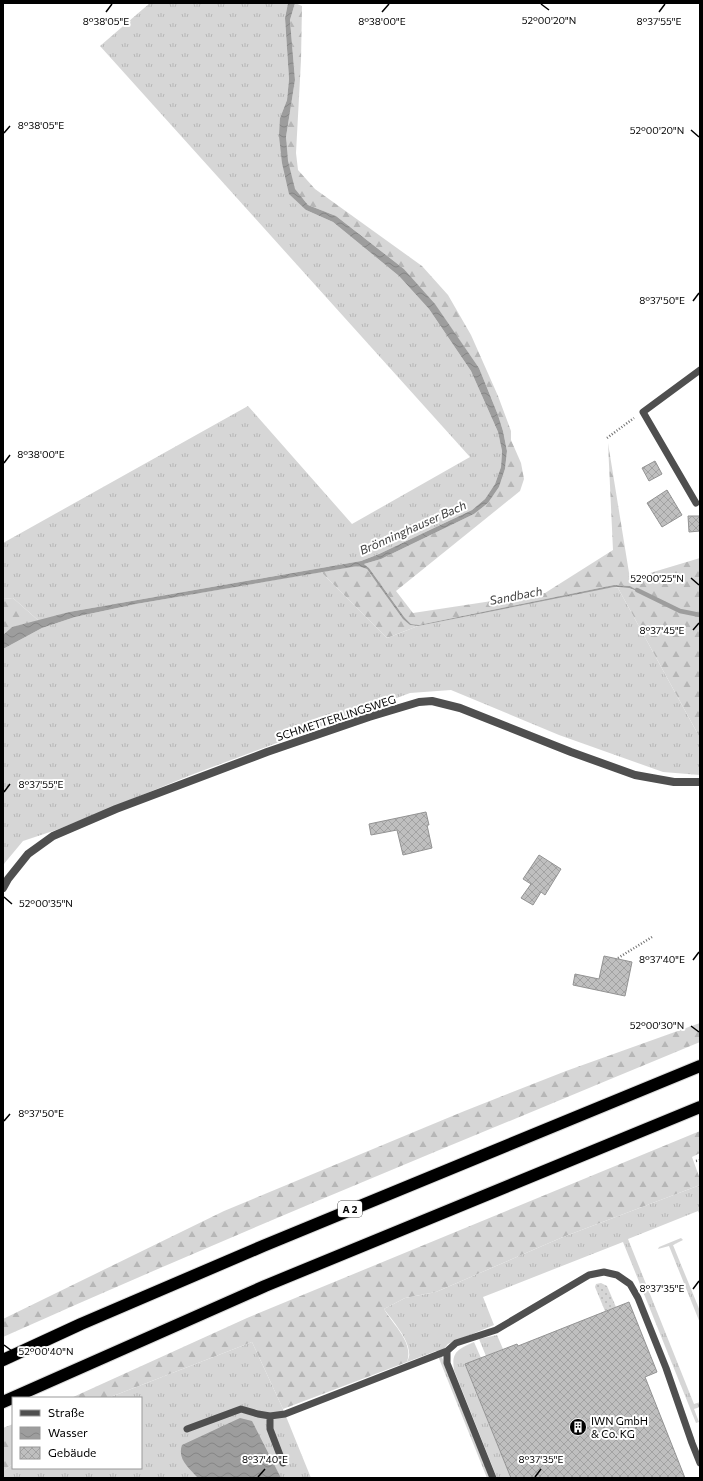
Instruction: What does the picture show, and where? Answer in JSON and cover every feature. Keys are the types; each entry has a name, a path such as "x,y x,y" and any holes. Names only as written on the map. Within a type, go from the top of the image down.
{"highway":[{"name":"A 2","path":"3,1360 80,1324 263,1246 700,1066"},
{"path":"14,1397 265,1286 700,1107"}],"street":[{"name":"SCHMETTERLINGSWEG","path":"3,888 8,879 28,854 54,836 116,809 267,752 369,717 419,702 432,701 460,708 571,752 635,775 674,782 700,782"}],"lane":[{"path":"696,504 643,412 700,370"},
{"path":"187,1429 241,1409 270,1416 285,1414 446,1351 456,1343 496,1330 589,1275 604,1272 617,1275 630,1284 638,1298 666,1368 700,1463"},
{"path":"446,1351 447,1363 493,1478"},
{"path":"270,1416 270,1429 283,1463"}],"path":[{"path":"607,438 643,412"},
{"path":"618,958 652,937"},
{"path":"696,1161 700,1160"}],"green space":[{"path":"150,3 288,3 285,18 289,79 287,100 280,118 306,210 333,222 399,276 429,309 471,371 498,432 502,451 501,467 495,484 485,499 472,510 361,561 69,612 39,621 13,598 3,599 3,543 248,406 352,524 470,457 100,46"},
{"path":"295,3 302,6 301,60 296,153 298,170 315,189 422,266 448,295 471,335 498,396 511,431 511,440 521,463 524,479 520,491 396,591 413,613 545,593 613,550 608,443 630,579 700,558 700,738 618,588 629,588 642,594 630,586 614,585 419,625 411,624 404,617 369,568 364,564 381,559 474,514 488,503 499,487 505,469 507,451 498,415 479,368 435,305 404,269 336,216 308,205 295,189 288,161 286,137 295,80 290,20"},
{"path":"358,566 367,569 410,625 418,626 387,638 321,572"},
{"path":"321,572 387,638 418,626 595,590 614,587 618,588 700,738 700,775 663,772 559,735 451,690 410,693 191,775 59,829 23,841 3,865 3,649 42,628 75,617 136,604"},
{"path":"13,598 39,621 12,627 3,635 3,599"},
{"path":"700,1023 700,1042 263,1224 3,1337 3,1319 224,1211 462,1112 566,1071"},
{"path":"700,1131 700,1153 692,1157 700,1179 700,1185 563,1237 436,1292 405,1298 384,1309 402,1334 408,1348 407,1362 283,1409 252,1342 111,1397 73,1397 247,1318"},
{"path":"700,1185 700,1215 698,1211 628,1239 694,1404 700,1402 700,1407 694,1409 699,1422 696,1423 623,1242 483,1297 494,1325 448,1344 443,1350 442,1357 490,1478 487,1478 436,1351 407,1362 409,1354 406,1342 400,1330 384,1309 405,1298 436,1292 563,1237"},
{"path":"681,1238 683,1240 673,1245 700,1311 700,1323 669,1246 658,1249 659,1247"},
{"path":"601,1283 607,1286 616,1307 605,1311 595,1287 596,1284"},
{"path":"497,1335 503,1349 486,1356 479,1339"},
{"path":"252,1342 283,1409 311,1478 3,1478 3,1471 12,1465 12,1469 142,1469 142,1397 111,1397"},
{"path":"474,1342 481,1358 465,1365 511,1478 497,1478 454,1370 453,1364 457,1352"},
{"path":"12,1424 12,1465 3,1471 3,1428"}],"water":[{"path":"288,3 295,3 290,20 295,80 286,137 288,161 295,189 308,205 336,216 404,269 435,304 479,368 498,415 507,451 505,469 499,487 488,503 474,514 381,559 364,564 369,568 404,617 411,624 419,625 614,585 630,586 642,593 629,588 614,587 418,626 410,625 403,619 367,569 358,566 136,604 75,617 42,628 3,649 3,635 12,627 69,612 361,561 472,510 485,499 495,484 501,467 502,451 498,432 471,371 429,309 399,276 333,222 306,210 289,194 282,163 279,136 280,118 287,100 289,79 285,18"},
{"path":"240,1418 252,1421 281,1478 198,1478 182,1459 182,1445"}],"building":[{"path":"655,461 662,474 649,481 642,468"},
{"path":"667,490 682,515 662,527 647,503"},
{"path":"688,516 700,516 700,531 689,532"},
{"path":"426,812 432,848 403,855 397,830 371,835 369,824"},
{"path":"539,855 561,869 545,895 541,892 533,905 521,898 531,884 523,879"},
{"path":"604,956 632,962 625,996 573,985 575,974 599,979"},
{"name":"IWN GmbH & Co. KG","path":"629,1302 657,1372 645,1377 685,1478 511,1478 465,1364 517,1344 518,1346"}],"waterway":[{"name":"Sandbach","path":"637,590 680,611 700,615"}],"place":[{"name":"IWN GmbH & Co. KG","path":"578,1427"}],"water label":[{"name":"Brönninghauser Bach","path":"413,528"}]}
